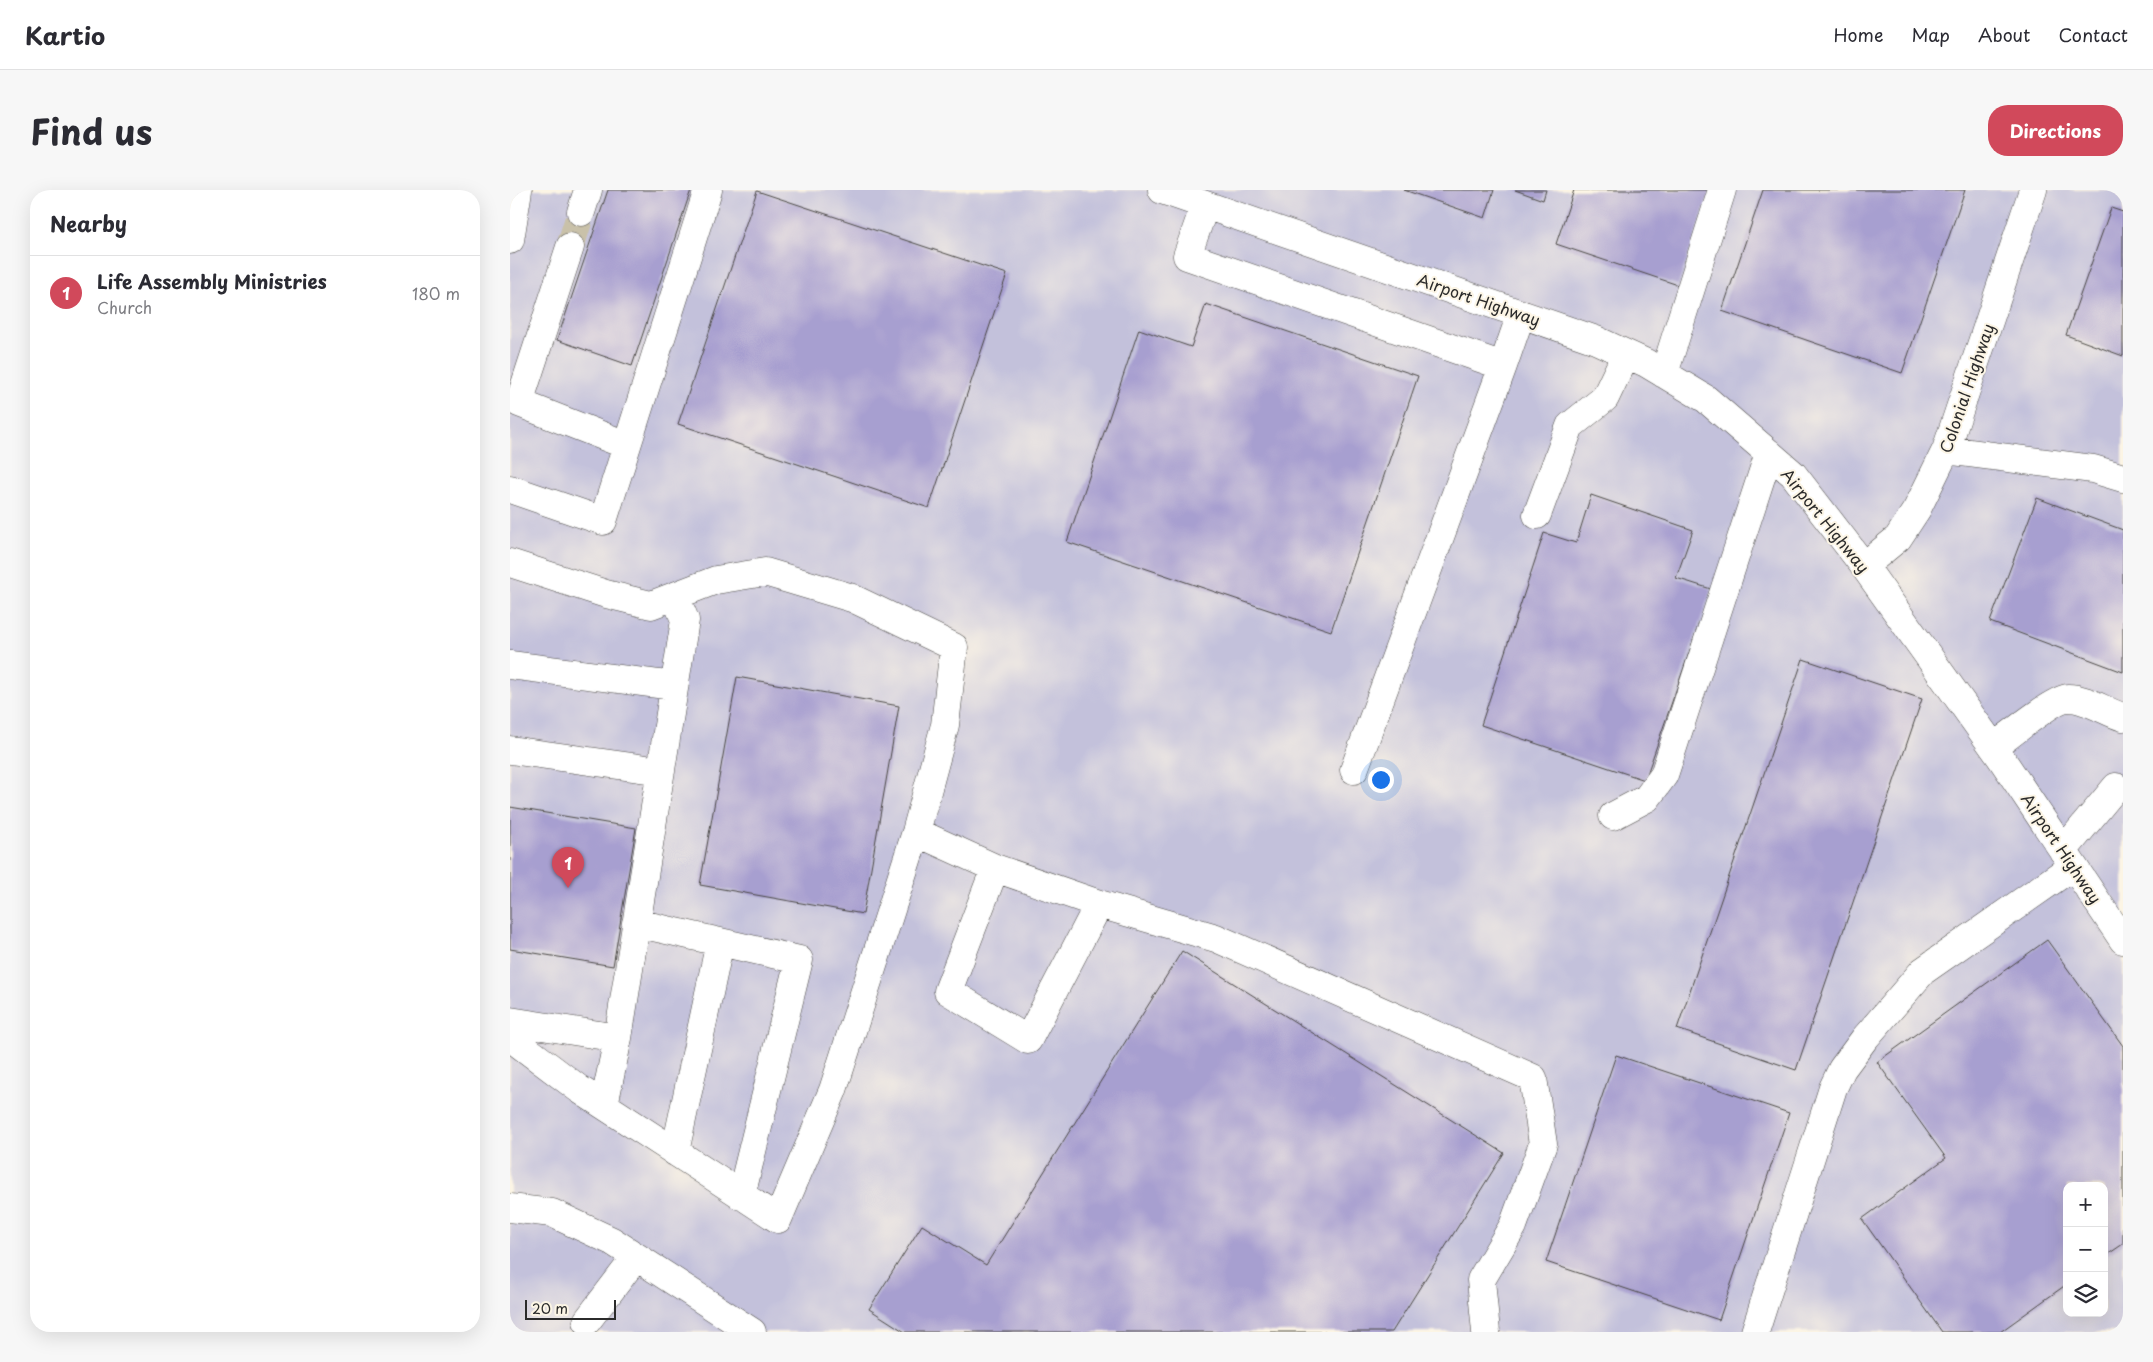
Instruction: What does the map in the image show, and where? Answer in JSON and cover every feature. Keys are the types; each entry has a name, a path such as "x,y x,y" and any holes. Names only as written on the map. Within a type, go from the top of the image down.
{"main road":[{"path":"510,240 518,190"},
{"path":"510,489 602,521 708,190"},
{"name":"Airport Highway","path":"1162,190 1596,340 1664,374 1706,399 1793,474 1864,566 1994,747 2123,940"},
{"path":"1664,374 1722,190"},
{"name":"Colonial Highway","path":"1864,566 1898,538 1918,509 1946,450 2033,190"},
{"path":"1205,205 1187,256 1504,366"},
{"path":"570,246 519,403 626,445"},
{"path":"1354,770 1504,366 1521,314"},
{"path":"1537,515 1570,426 1606,398 1626,354"},
{"path":"1946,450 2093,469 2123,478"},
{"path":"1613,816 1647,798 1664,775 1769,453"},
{"path":"510,563 606,594 651,605 716,580 765,572 852,598 954,647 945,725 916,832 834,1090 778,1219 579,1089 510,1037"},
{"path":"604,1105 618,1038 685,620 675,596"},
{"path":"510,665 674,686"},
{"path":"1994,747 2054,703 2067,698 2101,707 2123,717"},
{"path":"510,750 661,771"},
{"path":"1755,1332 1833,1088 1842,1069 1865,1038 1923,971 2068,858 2116,787"},
{"path":"916,832 995,868 1099,904 1216,938 1533,1078 1543,1144 1513,1226 1481,1280 1486,1332"},
{"path":"995,868 948,991 1028,1040 1099,904"},
{"path":"636,923 799,960 741,1196"},
{"path":"675,1152 720,942"},
{"path":"510,1021 618,1038"},
{"path":"510,1208 552,1213 612,1241 752,1332"},
{"path":"590,1328 636,1257"}],"shaded area":[{"path":"518,190 2123,190 2123,1332 510,1332 510,240"}],"building":[{"path":"608,190 691,190 632,366 557,340"},
{"path":"1404,190 1494,190 1485,218"},
{"path":"1515,190 1546,190 1543,200"},
{"path":"1574,190 1710,190 1678,285 1556,244"},
{"path":"1763,190 1965,190 1902,373 1722,311"},
{"path":"757,191 1007,274 929,508 678,424"},
{"path":"2111,208 2123,212 2123,356 2066,335"},
{"path":"1206,304 1418,376 1331,631 1067,542 1139,329 1191,347"},
{"path":"1591,495 1693,530 1676,578 1711,589 1645,780 1481,725 1544,533 1576,543"},
{"path":"2037,498 2123,530 2123,672 1990,622"},
{"path":"1803,659 1922,699 1796,1070 1677,1029"},
{"path":"737,677 899,706 863,914 700,885"},
{"path":"510,807 636,828 613,966 510,949"},
{"path":"2047,940 2123,1046 2123,1244 2108,1254 2108,1182 2063,1182 2063,1287 2000,1332 1942,1332 1862,1219 1946,1158 1877,1062"},
{"path":"1182,951 1504,1153 1392,1332 905,1332 869,1309 922,1225 986,1265"},
{"path":"1616,1055 1789,1113 1719,1320 1546,1262"}],"tunnel":[{"path":"570,247 581,212"}],"place":[{"name":"Life Assembly Ministries","path":"568,888"}]}
